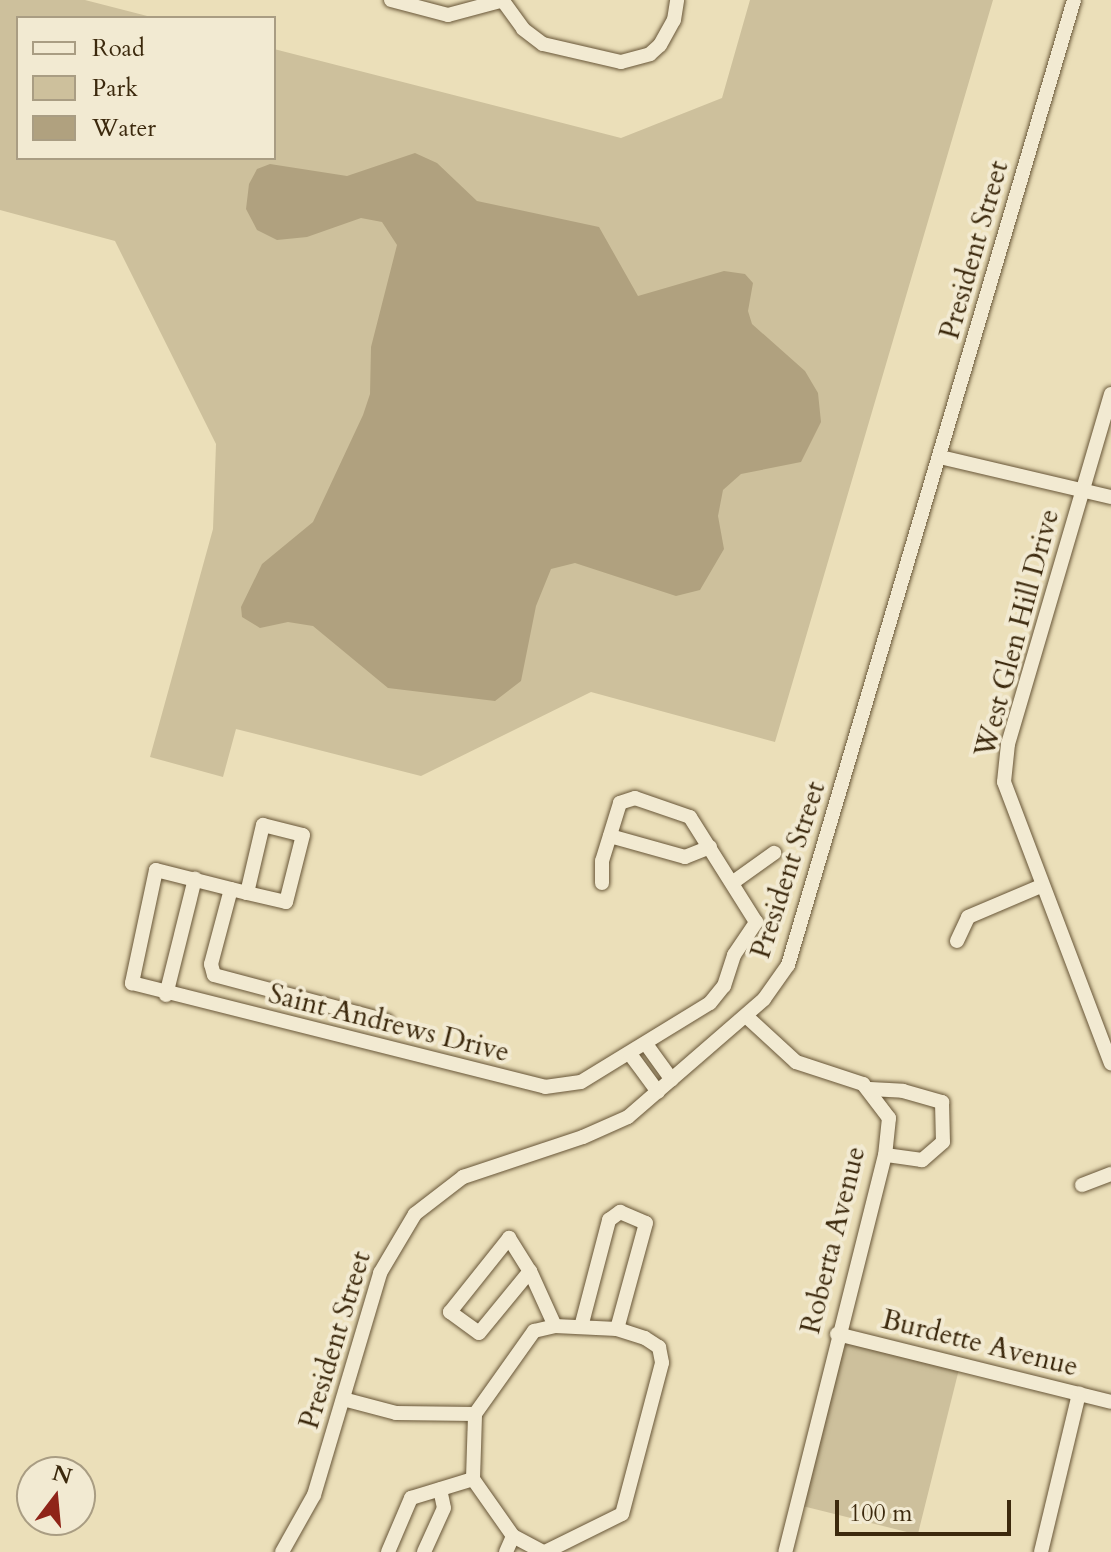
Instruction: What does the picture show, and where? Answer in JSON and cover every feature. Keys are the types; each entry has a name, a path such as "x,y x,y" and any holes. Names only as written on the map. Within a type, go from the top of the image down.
{"street":[{"path":"391,0 448,15 503,1 523,29 543,44 621,62 650,54 660,45 670,31 677,0"},
{"name":"President Street","path":"282,1552 309,1510 380,1273 395,1239 426,1203 463,1177 604,1128 658,1092 746,1016 778,983 796,945 1074,0"},
{"name":"West Glen Hill Drive","path":"1111,394 1005,758 1008,802 1111,1063"},
{"path":"940,457 1111,497"},
{"path":"602,883 610,836 620,803 629,797 690,817 732,883 774,853"},
{"path":"166,995 195,879 231,889 247,893 286,902 303,835 263,825 247,893"},
{"path":"610,836 685,857 710,847"},
{"name":"Saint Andrews Drive","path":"195,879 156,870 132,983 166,995 545,1087 581,1082 646,1044 719,993 734,955 756,922 732,883"},
{"path":"957,941 968,917 1041,886"},
{"path":"231,889 211,964 214,975 387,1021"},
{"path":"746,1016 796,1062 870,1089 903,1091 942,1102 943,1142 922,1160 885,1155"},
{"path":"646,1044 672,1080"},
{"path":"630,1054 658,1092"},
{"name":"Roberta Avenue","path":"785,1552 837,1334 885,1155 889,1118 870,1089"},
{"path":"1082,1185 1111,1174"},
{"path":"581,1327 609,1220 620,1212 646,1223 617,1329"},
{"path":"530,1271 479,1333 450,1312 509,1238 530,1271 555,1326"},
{"path":"555,1326 581,1327 617,1329 659,1347 662,1363 643,1444 617,1519 550,1551 513,1536 473,1479 475,1414 534,1331 555,1326"},
{"name":"Burdette Avenue","path":"837,1334 1111,1402"},
{"path":"1041,1552 1079,1394"},
{"path":"343,1399 396,1413 475,1414"},
{"path":"388,1552 411,1498 473,1479"},
{"path":"424,1552 444,1508 440,1489"},
{"path":"506,1552 513,1536"}],"green space":[{"path":"0,0 85,0 147,16 16,16 16,160 276,160 276,50 621,138 722,98 750,0 993,0 775,742 591,692 421,776 236,729 223,777 150,757 213,529 216,444 115,241 0,210"},
{"path":"840,1338 959,1368 918,1535 798,1505"}],"water":[{"path":"415,153 437,163 477,201 599,227 638,296 724,271 745,274 753,283 748,311 752,324 805,371 818,393 821,422 801,462 741,474 723,490 718,516 724,549 700,590 676,596 575,563 551,569 536,606 521,681 495,701 388,688 313,626 288,622 260,628 242,617 241,607 262,564 313,522 363,415 370,394 371,347 397,245 382,222 361,218 307,237 277,240 257,230 246,209 249,184 257,169 270,164 347,176"}]}
